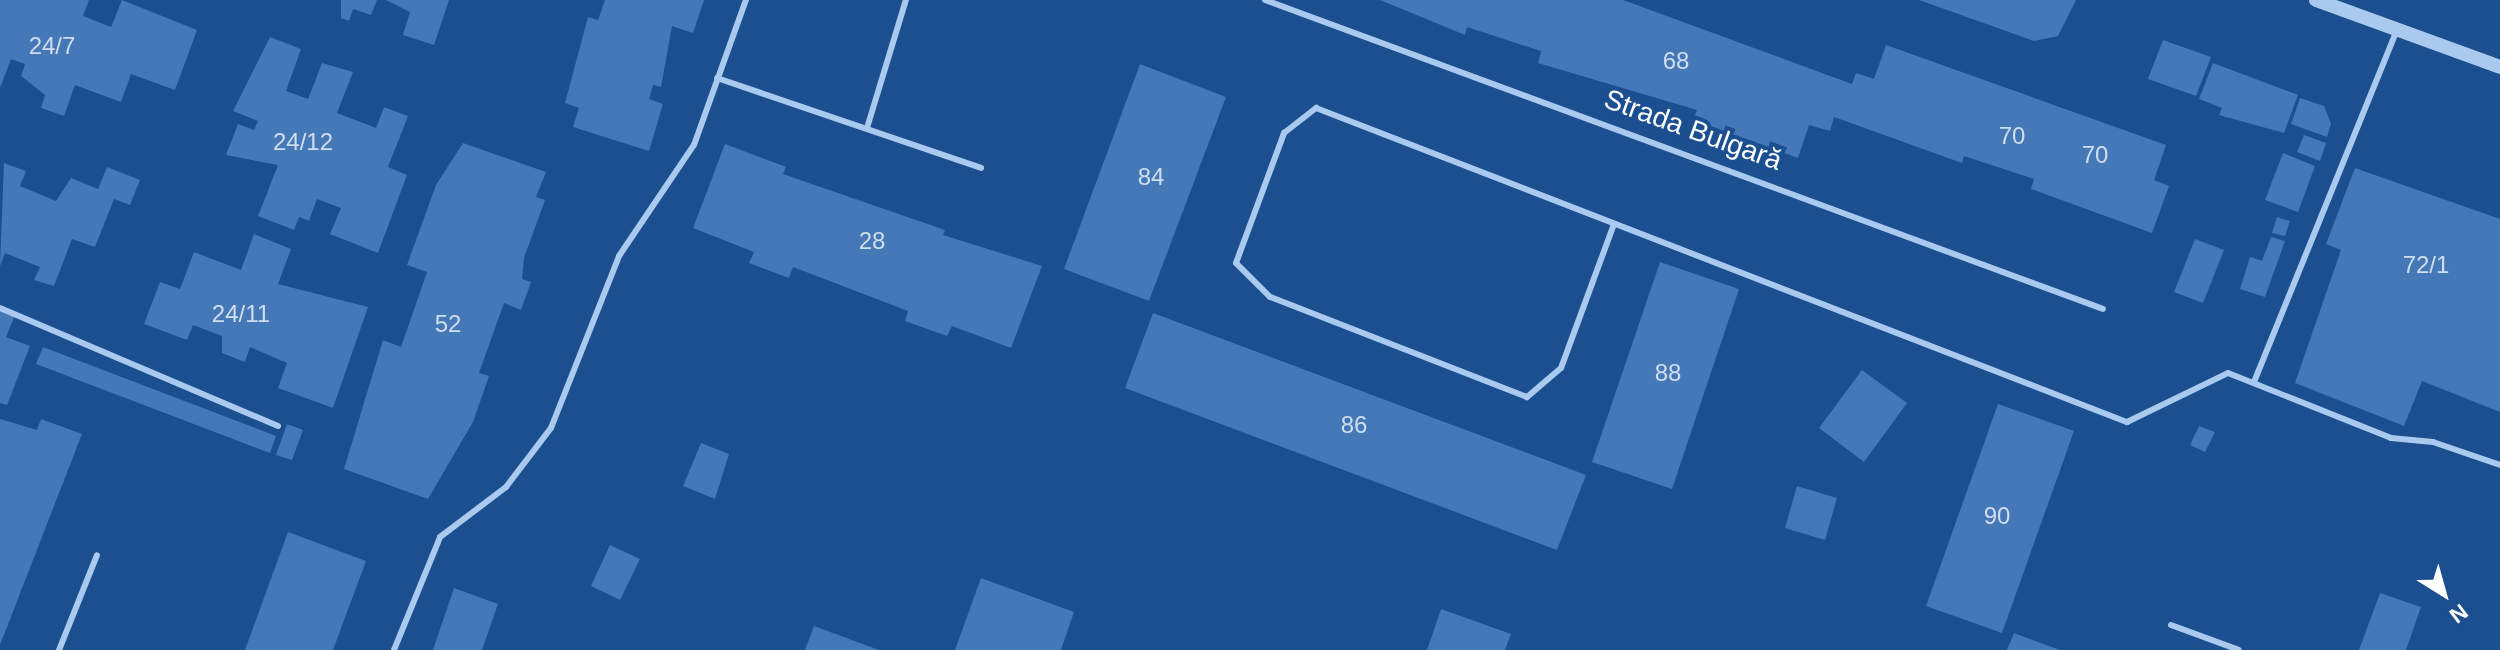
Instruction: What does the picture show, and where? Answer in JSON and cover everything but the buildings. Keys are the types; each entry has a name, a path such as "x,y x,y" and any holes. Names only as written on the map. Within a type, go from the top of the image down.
{"street":[{"path":"2316,0 2500,67"}],"lane":[{"path":"394,650 440,537 506,487 551,428 604,285 694,145 746,0"},
{"path":"867,128 906,0"},
{"name":"Strada Bulgară","path":"1265,0 2103,309"},
{"path":"2254,382 2397,30"},
{"path":"717,78 981,168"},
{"path":"1614,224 1561,368 1527,397 1270,297 1236,263 1284,133 1316,108 2127,422 2218,375 2254,382 2391,438 2433,442 2500,465"},
{"path":"0,308 278,426"},
{"path":"59,650 97,555"},
{"path":"2171,625 2239,650"}]}
